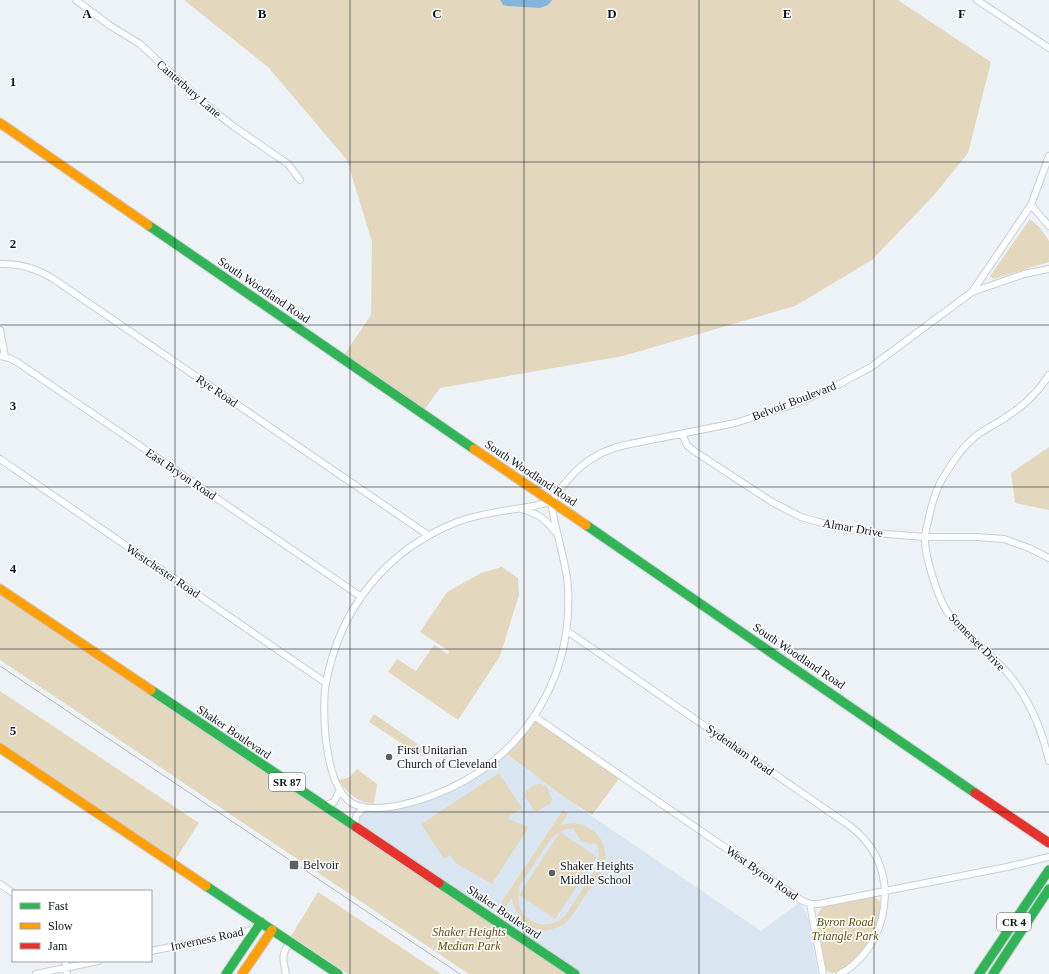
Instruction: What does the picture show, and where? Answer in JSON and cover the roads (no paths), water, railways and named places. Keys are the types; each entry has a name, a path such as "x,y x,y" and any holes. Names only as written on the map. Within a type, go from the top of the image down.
{"street":[{"name":"Canterbury Lane","path":"76,0 109,25 140,44 201,101 233,126 288,164 300,180"},
{"path":"977,0 1049,48"},
{"name":"South Woodland Road","path":"0,123 1049,843"},
{"name":"Belvoir Boulevard","path":"551,502 572,474 600,453 625,445 734,423 792,405 832,388 871,367 972,292 1030,205 1049,156"},
{"path":"1030,205 1049,226"},
{"name":"Rye Road","path":"0,264 26,266 40,271 52,278 428,536"},
{"path":"972,292 1024,274 1049,269"},
{"path":"0,330 2,356"},
{"name":"East Bryon Road","path":"2,356 17,362 360,596"},
{"name":"Somerset Drive","path":"1049,375 1041,388 1029,400 1007,417 980,433 962,449 942,478 933,499 925,536 931,571 937,590 948,613 975,642 994,658 1011,677 1026,698 1037,719 1049,761"},
{"name":"Almar Drive","path":"682,434 687,445 694,450 772,502 801,517 874,533 1004,539 1029,548 1049,558"},
{"name":"Westchester Road","path":"0,460 326,682"},
{"path":"551,502 567,572 567,632 556,673 534,716 520,735 504,752 486,767 445,791 422,800 388,807 364,807 349,801 340,790 331,766 326,739 324,705 326,682 338,640 360,596 393,560 428,536 455,523 481,514 551,502"},
{"path":"520,508 532,512 544,519 558,535"},
{"name":"Shaker Boulevard","path":"0,589 575,974"},
{"name":"Sydenham Road","path":"567,632 858,833 869,844 877,857 882,872 885,890 883,915 876,935 868,948 857,961 840,974"},
{"name":"West Byron Road","path":"534,716 801,900 810,904 819,904 1049,857"},
{"path":"0,748 338,974"},
{"path":"324,806 334,802 340,790"},
{"path":"355,827 356,816 364,807"},
{"name":"CR 4","path":"979,974 1049,870"},
{"path":"0,884 12,892"},
{"name":"CR 4","path":"993,974 1049,889"},
{"path":"810,904 823,974"},
{"path":"226,974 261,922"},
{"name":"Inverness Road","path":"152,951 241,933 252,929 261,922"},
{"path":"242,974 272,930"},
{"path":"286,974 283,956 290,942"},
{"path":"247,943 255,943 258,946 258,951"},
{"path":"36,974 93,962"}],"water":[{"path":"500,0 552,0 548,5 540,8 507,6 503,5"}],"tram line":[{"path":"0,666 460,974"}],"place":[{"name":"First Unitarian Church of Cleveland","path":"389,757"},
{"name":"Belvoir","path":"294,865"},
{"name":"Shaker Heights Middle School","path":"552,873"}],"park label":[{"name":"Byron Road Triangle Park","path":"845,929"},
{"name":"Shaker Heights Median Park","path":"469,939"}]}
